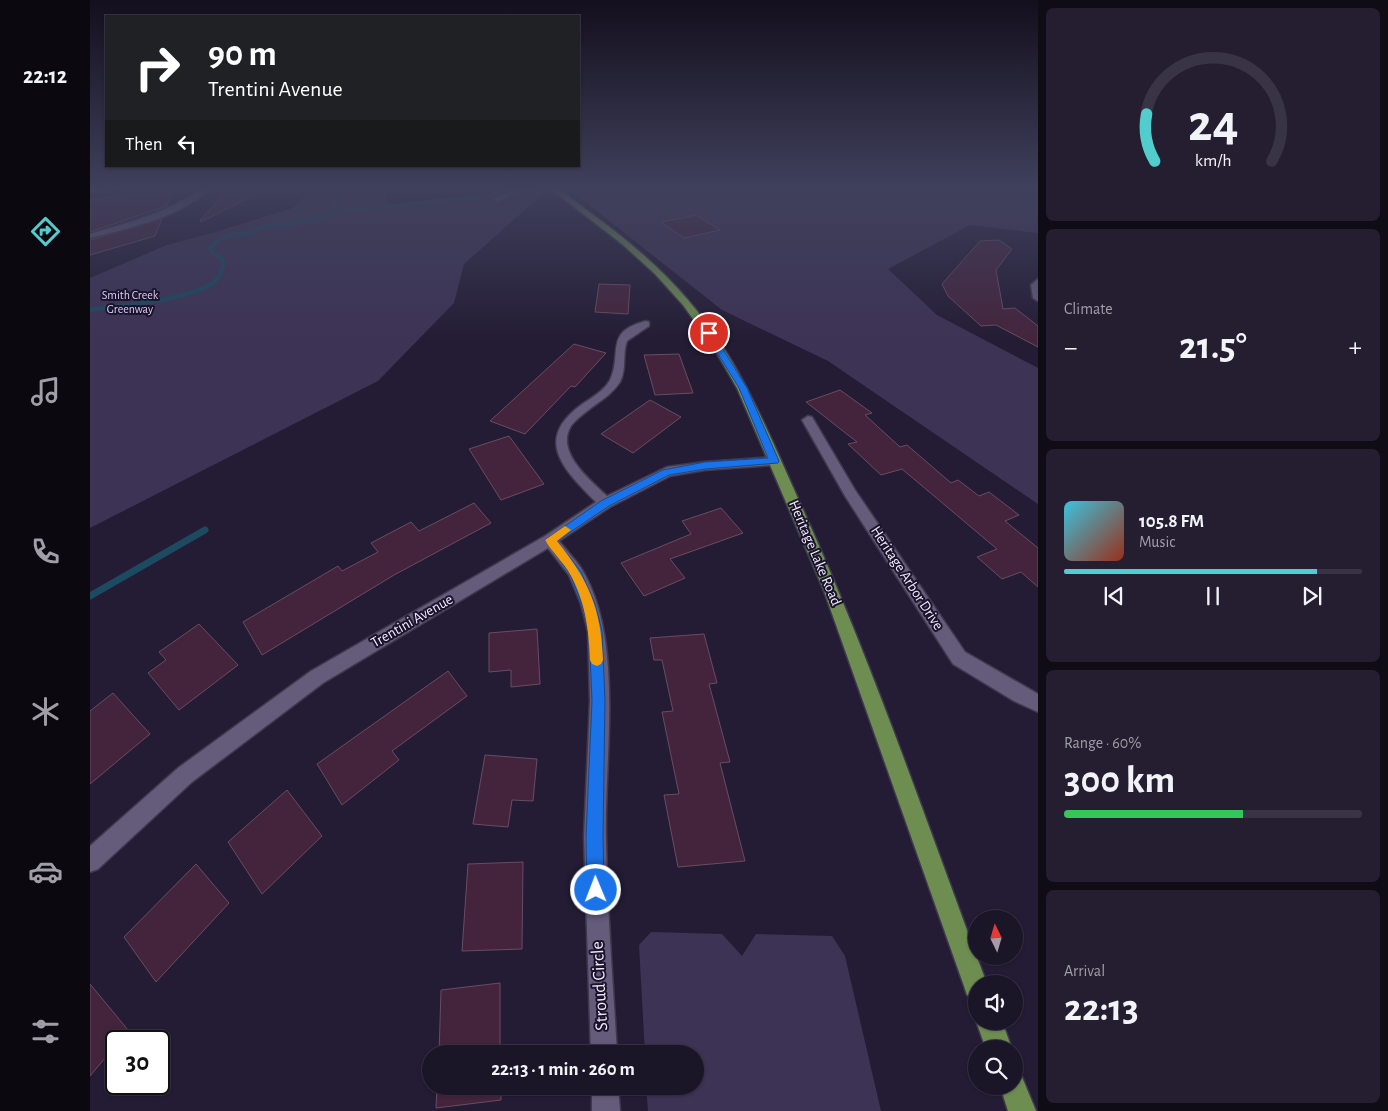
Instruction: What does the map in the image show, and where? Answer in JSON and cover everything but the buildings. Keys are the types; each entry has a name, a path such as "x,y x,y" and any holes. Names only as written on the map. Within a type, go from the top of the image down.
{"main road":[{"name":"Heritage Lake Road","path":"619,238 686,303 720,349 743,388 832,591 972,975"},
{"path":"1016,1095 1022,1111"}],"street":[{"path":"1038,282 1036,285 1038,298"},
{"path":"605,503 566,462 561,440 563,429 572,418 601,395 616,379 620,340 629,331 646,324"},
{"name":"Heritage Arbor Drive","path":"808,420 850,493 959,658 1020,695 1038,703"},
{"name":"Trentini Avenue","path":"90,861 185,775 317,677 550,540 605,503 667,472 705,466 774,461"},
{"name":"Stroud Circle","path":"550,540 575,572 588,604 596,631 598,701 594,837 604,1045"},
{"path":"605,1095 606,1111"}],"green space":[{"name":"Smith Creek Greenway","path":"194,238 493,238 464,264 454,303 378,381 90,528 90,278 167,245"},
{"path":"631,238 946,238 888,269 937,315 1038,368 1038,504 828,361 722,310"},
{"path":"651,932 722,934 742,956 756,934 832,936 845,956 881,1111 648,1111 647,1095 704,1095 704,1045 645,1045 639,945"}],"waterway":[{"path":"223,238 210,247 211,252 223,259 223,265"},
{"path":"90,310 155,301 190,293 204,288 216,280 223,265"},
{"path":"90,596 205,530"}],"slow traffic":[{"path":"565,530 550,540 575,572 588,604 596,631 597,660"}],"route":[{"path":"596,890 594,837 598,701 596,631 588,604 575,572 550,540 605,503 667,472 705,466 774,461 743,388 709,333"}]}
